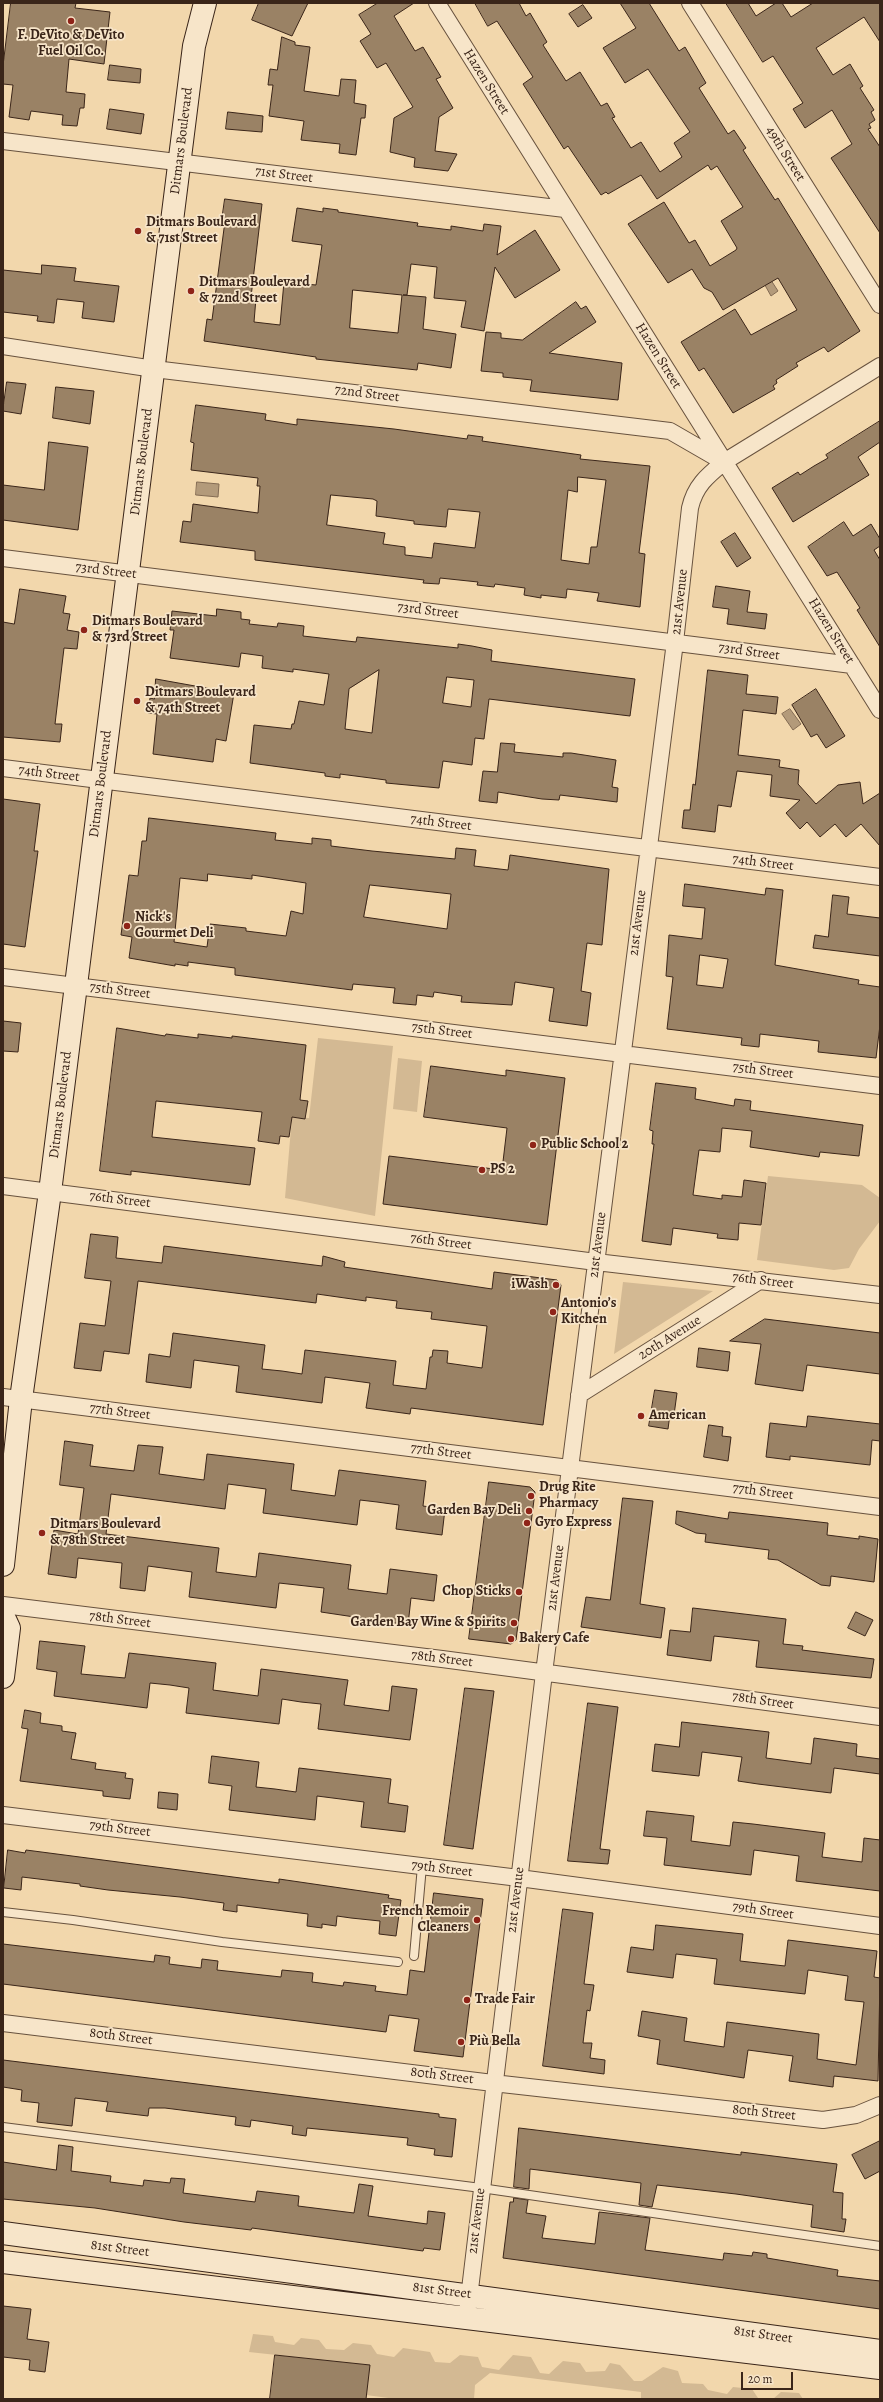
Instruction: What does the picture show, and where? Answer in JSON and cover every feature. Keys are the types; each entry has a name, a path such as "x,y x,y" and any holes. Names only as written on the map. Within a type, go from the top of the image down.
{"street":[{"name":"Ditmars Boulevard","path":"3,1565 12,1398 50,1192 194,46 205,3"},
{"name":"Hazen Street","path":"437,3 880,710"},
{"name":"49th Street","path":"690,3 880,305"},
{"name":"71st Street","path":"3,141 565,209"},
{"name":"72nd Street","path":"3,346 154,369 670,431 724,462"},
{"name":"21st Avenue","path":"467,2318 468,2294 493,2083 692,497 702,480 724,462 880,366"},
{"name":"73rd Street","path":"3,558 852,665"},
{"name":"74th Street","path":"3,768 880,877"},
{"name":"75th Street","path":"3,977 880,1086"},
{"name":"76th Street","path":"3,1186 596,1262 880,1295"},
{"name":"20th Avenue","path":"579,1395 761,1280"},
{"name":"77th Street","path":"12,1398 880,1507"},
{"name":"78th Street","path":"3,1605 880,1717"},
{"path":"3,1615 9,1628 3,1677"},
{"name":"79th Street","path":"3,1815 519,1878 880,1926"},
{"name":"80th Street","path":"3,2023 493,2083 823,2120 856,2114 880,2105"},
{"name":"81st Street","path":"3,2233 468,2294 880,2351"},
{"name":"81st Street","path":"3,2262 880,2368"}],"lane":[{"path":"414,1956 422,1866"},
{"path":"3,1912 73,1920 222,1942 398,1962"},
{"path":"3,2127 481,2188 880,2246"}],"shaded area":[{"path":"767,274 778,291 771,296 761,278"},
{"path":"197,482 219,484 218,497 196,495"},
{"path":"790,709 801,724 793,730 782,714"},
{"path":"318,1038 393,1046 375,1216 285,1198 292,1117 309,1118"},
{"path":"398,1058 422,1061 417,1112 393,1109"},
{"path":"768,1176 862,1185 880,1198 880,1221 859,1249 849,1268 834,1270 757,1260"},
{"path":"623,1282 713,1291 614,1354"},
{"path":"253,2334 273,2336 275,2342 294,2345 301,2338 319,2340 326,2349 344,2350 353,2343 371,2345 377,2354 394,2357 403,2348 430,2352 435,2362 450,2363 460,2355 478,2357 482,2367 499,2370 513,2355 531,2357 540,2373 549,2374 563,2361 580,2363 586,2372 605,2371 610,2363 620,2365 634,2381 642,2381 663,2367 678,2371 682,2383 703,2384 708,2390 727,2394 733,2387 752,2389 758,2398 773,2399 641,2399 641,2392 490,2373 475,2385 474,2399 396,2399 366,2395 369,2365 249,2352"},
{"path":"781,2392 799,2393 803,2399 773,2399"}],"building":[{"path":"11,3 76,3 75,8 110,12 104,64 69,59 66,92 85,94 84,108 80,108 77,126 62,125 63,115 31,111 29,120 9,117 13,85 3,84 3,66"},
{"path":"259,3 308,3 292,36 252,20"},
{"path":"378,3 414,3 394,16 415,51 423,47 441,77 436,79 453,108 439,117 435,151 457,154 448,171 414,167 415,158 390,152 394,118 413,107 386,63 377,68 360,41 371,34 359,15"},
{"path":"475,3 519,3 526,16 530,13 547,42 543,45 566,81 580,72 601,106 607,103 615,117 612,118 631,148 641,142 660,172 682,157 674,143 690,132 648,69 625,83 603,48 636,28 620,3 649,3 679,51 685,47 706,83 699,88 728,134 734,130 746,148 743,150 775,200 778,198 860,331 828,352 824,347 796,363 798,366 776,380 777,383 773,386 775,389 733,413 704,368 699,371 681,342 735,309 751,335 797,310 778,278 723,310 712,292 704,288 692,269 668,283 628,224 664,202 689,243 695,240 710,266 736,250 737,248 721,221 743,207 717,166 711,170 708,165 657,199 641,175 608,194 606,192 601,195 568,146 564,149 523,84 533,77 497,21 488,26"},
{"path":"726,3 748,3 756,16 776,3 782,3 791,17 813,3 880,3 880,42 864,17 816,48 833,75 850,64 863,86 860,88 874,110 871,112 875,120 869,124 871,128 868,129 880,147 880,233 831,158 852,144 832,110 805,128 793,109 803,103 773,56 763,62"},
{"path":"583,5 592,18 578,27 569,14"},
{"path":"282,37 295,42 295,45 310,47 304,91 339,96 341,79 356,80 354,103 366,105 365,118 361,118 356,155 339,153 340,144 301,140 304,121 269,116 273,85 268,85 270,69 277,70"},
{"path":"110,65 141,69 140,83 108,80"},
{"path":"110,109 144,114 141,134 107,129"},
{"path":"228,112 263,116 262,132 226,129"},
{"path":"225,199 262,204 251,297 256,298 254,322 280,325 284,282 316,285 322,245 292,241 297,208 323,212 323,208 338,210 338,212 418,223 417,226 451,230 451,226 483,231 484,224 501,226 497,255 535,230 560,270 515,298 495,267 484,331 461,327 466,301 434,298 437,267 411,264 407,295 403,295 426,297 423,329 456,334 451,368 418,363 417,370 316,359 316,357 204,341 207,319 212,320 225,221 222,220","holes":["353,290 402,295 398,333 350,328"]},
{"path":"42,265 76,268 74,281 119,286 114,322 82,318 84,302 57,299 54,323 37,321 38,316 3,312 3,270 41,274"},
{"path":"576,302 581,309 586,306 596,322 549,353 622,363 618,400 530,391 532,380 503,377 503,373 481,371 486,332 501,333 501,338 522,340"},
{"path":"7,382 26,384 21,414 3,411"},
{"path":"56,387 94,391 90,424 53,418"},
{"path":"196,405 266,414 265,420 297,425 297,419 394,429 467,439 468,435 483,437 482,441 581,455 580,459 650,466 639,553 645,554 640,607 597,601 599,593 567,589 566,598 541,595 541,598 524,595 525,588 495,584 494,587 477,585 478,582 440,578 439,584 423,583 424,580 255,560 255,551 180,542 183,521 191,522 193,504 258,513 260,486 257,486 258,478 191,470 194,443 191,442","holes":["578,477 606,480 597,547 591,547 589,564 561,560 568,490 577,492","331,495 373,499 377,501 376,516 414,521 414,524 446,527 448,509 480,512 475,548 434,543 432,558 405,555 405,547 383,544 385,533 327,525"]},
{"path":"880,421 880,442 858,457 869,475 793,522 772,488 798,472 800,475 828,458 826,455"},
{"path":"49,442 88,447 78,530 3,520 3,485 44,490"},
{"path":"844,522 853,536 871,524 880,539 880,546 874,550 880,560 880,647 857,610 860,608 837,572 827,576 808,547"},
{"path":"735,533 751,558 737,567 721,542"},
{"path":"716,586 750,591 747,612 767,614 765,629 727,624 729,609 713,607"},
{"path":"20,589 66,596 63,613 70,614 67,630 79,632 77,649 64,648 55,724 62,724 60,742 3,737 3,622 14,624"},
{"path":"217,609 241,612 241,619 250,620 249,624 277,627 278,623 304,626 303,636 356,642 357,637 458,648 458,644 472,646 492,650 491,661 635,679 630,716 489,699 484,739 475,738 472,765 443,761 439,788 386,783 386,780 340,774 340,778 325,776 325,773 250,763 254,725 291,729 292,724 294,724 299,701 324,705 329,674 293,669 293,672 262,668 263,656 241,653 239,667 170,658 174,630 170,630 172,611 216,616","holes":["379,670 372,733 345,729 349,689","447,677 474,680 471,707 443,703"]},
{"path":"708,670 748,675 746,694 778,697 776,714 743,710 738,755 780,760 779,767 799,770 798,784 816,804 838,785 860,782 863,804 880,793 880,846 861,824 846,837 835,824 820,837 807,822 800,829 786,813 800,800 770,796 772,775 737,771 731,807 718,805 715,832 682,828 684,810 690,810 693,784 695,785"},
{"path":"156,679 234,693 226,741 216,739 213,762 153,754 157,714 148,713 150,698 154,699"},
{"path":"816,689 845,736 826,748 817,734 811,737 792,705"},
{"path":"501,743 515,744 514,752 563,757 563,753 571,753 616,760 612,787 618,788 617,802 560,795 559,800 542,799 498,792 497,803 479,801 483,771 497,772"},
{"path":"3,799 40,804 34,851 38,851 25,947 3,944"},
{"path":"149,818 276,833 275,840 312,844 312,838 331,840 331,846 372,851 455,859 456,848 476,850 474,866 508,870 510,855 609,869 602,945 587,943 581,991 591,993 587,1026 549,1021 554,988 515,982 512,1005 461,1002 462,996 434,992 433,997 417,995 416,1005 393,1003 395,988 353,984 352,990 235,975 235,968 188,962 188,966 175,964 175,966 129,958 132,937 121,935 129,875 138,876 142,841 146,841","holes":["208,874 252,879 252,875 306,883 303,914 291,911 286,936 246,931 246,928 210,924 207,947 174,942 180,878 207,881","370,885 451,894 447,929 364,917"]},
{"path":"685,884 765,895 766,888 783,890 775,965 859,980 858,984 880,987 880,1025 876,1058 818,1052 819,1041 760,1034 759,1047 741,1045 742,1038 667,1029 673,977 666,976 669,935 702,939 705,908 683,906","holes":["700,955 728,959 723,988 697,985"]},
{"path":"833,895 849,897 847,914 880,918 880,956 813,948 815,935 828,937"},
{"path":"3,1021 21,1023 18,1052 3,1051"},
{"path":"117,1028 165,1036 166,1034 198,1038 198,1034 232,1038 232,1036 306,1045 300,1100 308,1101 305,1119 292,1117 289,1137 280,1136 279,1144 258,1141 262,1112 156,1101 152,1137 255,1148 250,1185 131,1171 131,1175 100,1171"},
{"name":"Public School 2","path":"431,1066 506,1076 506,1070 565,1078 547,1225 383,1204 389,1156 502,1170 507,1128 424,1117"},
{"path":"656,1083 696,1088 695,1099 734,1106 735,1099 751,1101 750,1110 863,1125 859,1156 820,1152 819,1157 750,1147 752,1131 722,1128 720,1152 699,1150 693,1195 722,1199 722,1195 742,1197 744,1180 766,1183 761,1225 739,1223 738,1240 717,1238 718,1234 673,1228 671,1245 642,1241 654,1144 652,1144 653,1131 650,1130"},
{"path":"91,1234 118,1237 116,1258 162,1263 164,1246 322,1266 323,1256 345,1262 344,1267 492,1289 494,1272 557,1280 561,1285 543,1425 411,1408 410,1414 366,1408 370,1383 325,1377 322,1403 236,1392 239,1366 194,1360 191,1388 146,1382 149,1354 170,1357 173,1333 265,1345 262,1369 302,1374 305,1350 396,1361 393,1385 426,1389 430,1357 432,1357 433,1350 448,1351 447,1363 482,1368 487,1326 431,1319 432,1312 396,1308 397,1301 366,1297 366,1301 317,1294 316,1303 138,1281 129,1354 104,1351 101,1371 74,1368 80,1323 105,1326 111,1281 85,1278"},
{"path":"765,1319 880,1333 880,1374 807,1365 803,1391 755,1384 761,1344 730,1341"},
{"path":"699,1348 730,1352 728,1371 697,1367"},
{"path":"655,1390 677,1393 674,1415 670,1414 668,1429 649,1426"},
{"path":"808,1416 880,1424 880,1441 872,1440 870,1465 790,1456 790,1460 766,1457 770,1423 806,1427"},
{"path":"709,1425 723,1427 722,1436 731,1437 728,1461 704,1457"},
{"path":"65,1441 93,1445 90,1466 134,1471 138,1445 163,1447 159,1474 204,1480 207,1454 294,1464 291,1490 335,1496 339,1470 426,1481 423,1506 445,1509 442,1535 396,1529 399,1505 377,1502 360,1500 357,1525 263,1513 266,1489 228,1484 225,1509 111,1494 106,1534 219,1548 216,1572 256,1577 259,1553 351,1565 348,1589 387,1594 390,1569 437,1575 434,1601 411,1598 408,1625 321,1612 324,1588 279,1583 276,1608 189,1597 192,1572 148,1566 145,1591 120,1588 122,1563 78,1558 76,1578 48,1574 54,1530 78,1534 84,1488 60,1485"},
{"path":"489,1482 530,1487 535,1492 516,1640 511,1644 469,1639"},
{"path":"623,1498 653,1501 640,1604 665,1608 661,1638 581,1627 586,1597 610,1600"},
{"path":"677,1511 728,1519 729,1512 828,1523 827,1535 859,1539 859,1536 878,1539 874,1582 831,1576 830,1586 821,1585 778,1560 768,1559 769,1550 705,1542 706,1534 696,1533 676,1524"},
{"path":"693,1608 786,1619 783,1644 803,1646 802,1650 874,1659 871,1678 756,1667 759,1641 714,1636 711,1661 667,1655 670,1630 690,1632"},
{"path":"856,1612 873,1620 865,1636 848,1628"},
{"path":"40,1641 85,1646 81,1674 125,1678 129,1653 216,1663 213,1690 258,1696 261,1669 348,1680 344,1705 389,1711 392,1686 417,1689 410,1740 318,1729 321,1704 282,1699 279,1724 186,1713 189,1688 170,1685 150,1683 147,1708 54,1696 57,1672 37,1669"},
{"path":"465,1688 494,1691 473,1849 444,1845"},
{"path":"588,1703 618,1707 600,1849 610,1850 608,1864 568,1861"},
{"path":"25,1710 41,1713 40,1723 62,1726 62,1731 76,1733 71,1759 96,1763 95,1769 126,1773 125,1778 133,1779 130,1799 103,1796 103,1791 20,1781 28,1729 22,1728"},
{"path":"682,1722 769,1732 766,1758 811,1764 814,1738 857,1744 856,1756 880,1759 880,1774 834,1768 831,1793 758,1784 738,1781 742,1757 702,1752 699,1776 652,1771 655,1744 679,1747"},
{"path":"212,1756 259,1762 256,1787 296,1792 299,1768 391,1779 388,1803 408,1806 405,1832 361,1827 364,1802 317,1796 315,1820 229,1810 232,1786 209,1783"},
{"path":"159,1792 178,1794 177,1810 158,1808"},
{"path":"647,1811 694,1816 691,1841 730,1846 733,1822 825,1833 822,1857 862,1862 864,1838 880,1840 880,1891 796,1881 799,1856 754,1850 751,1875 664,1865 667,1838 644,1836"},
{"path":"8,1850 25,1853 26,1850 279,1883 279,1879 389,1895 388,1898 401,1900 396,1936 379,1934 380,1921 337,1916 336,1926 322,1924 322,1928 307,1926 308,1914 237,1905 237,1912 223,1910 224,1903 108,1890 80,1886 80,1884 22,1877 21,1890 4,1888"},
{"path":"434,1893 483,1899 463,2057 414,2051 419,2019 389,2015 386,2032 3,1984 3,1944 154,1962 155,1955 170,1957 169,1964 201,1968 202,1959 218,1961 217,1970 281,1977 282,1970 313,1973 312,1982 343,1986 344,1982 376,1986 375,1991 407,1995 410,1970 424,1972"},
{"path":"563,1909 593,1913 584,1984 594,1985 590,2011 587,2010 583,2043 592,2043 590,2058 605,2060 604,2074 543,2066"},
{"path":"656,1925 743,1934 740,1961 785,1966 788,1940 877,1951 874,1977 880,1978 878,2081 834,2076 833,2087 789,2081 793,2056 748,2050 744,2078 657,2064 660,2040 638,2036 642,2011 687,2018 684,2041 724,2047 727,2022 819,2034 817,2059 856,2065 864,2002 845,2000 848,1976 808,1970 805,1994 714,1984 717,1959 676,1954 673,1978 627,1972 631,1947 653,1950"},
{"path":"3,2060 439,2114 439,2117 456,2119 452,2157 434,2155 435,2149 407,2145 408,2138 307,2128 306,2136 292,2134 293,2126 251,2120 250,2127 235,2125 236,2117 165,2108 149,2108 148,2116 106,2111 108,2102 75,2098 72,2126 37,2122 39,2103 21,2101 22,2090 3,2087"},
{"path":"519,2128 741,2155 741,2152 837,2164 833,2192 843,2193 842,2219 846,2219 844,2232 811,2227 813,2205 736,2194 657,2185 652,2207 639,2205 641,2183 530,2169 529,2189 514,2187"},
{"path":"880,2141 880,2171 865,2179 852,2155"},
{"path":"59,2145 73,2147 71,2171 111,2176 110,2182 143,2186 144,2180 170,2183 171,2178 185,2179 183,2193 255,2202 257,2191 299,2196 298,2206 354,2213 359,2184 373,2186 368,2216 427,2224 428,2211 445,2213 440,2250 424,2248 423,2251 252,2228 251,2230 184,2222 95,2208 3,2199 3,2162 56,2170"},
{"path":"514,2198 528,2200 526,2213 546,2216 542,2238 595,2244 599,2212 650,2218 645,2250 723,2260 724,2253 752,2256 753,2252 767,2254 767,2258 838,2270 837,2276 880,2281 880,2309 503,2258 510,2202 513,2202"},
{"path":"3,2306 31,2309 27,2339 49,2342 45,2372 29,2370 30,2360 3,2357"},
{"path":"275,2355 370,2365 366,2399 270,2399"}],"place":[{"name":"F. DeVito & DeVito Fuel Oil Co.","path":"71,21"},
{"name":"Ditmars Boulevard & 71st Street","path":"138,231"},
{"name":"Ditmars Boulevard & 72nd Street","path":"191,291"},
{"name":"Ditmars Boulevard & 73rd Street","path":"84,630"},
{"name":"Ditmars Boulevard & 74th Street","path":"137,701"},
{"name":"Nick's Gourmet Deli","path":"127,926"},
{"name":"Public School 2","path":"533,1145"},
{"name":"PS 2","path":"482,1170"},
{"name":"iWash","path":"556,1285"},
{"name":"Antonio’s Kitchen","path":"553,1312"},
{"name":"American","path":"641,1416"},
{"name":"Drug Rite Pharmacy","path":"531,1496"},
{"name":"Garden Bay Deli","path":"529,1511"},
{"name":"Gyro Express","path":"527,1523"},
{"name":"Ditmars Boulevard & 78th Street","path":"42,1533"},
{"name":"Chop Sticks","path":"519,1592"},
{"name":"Garden Bay Wine & Spirits","path":"514,1623"},
{"name":"Bakery Cafe","path":"511,1639"},
{"name":"French Remoir Cleaners","path":"477,1920"},
{"name":"Trade Fair","path":"467,2000"},
{"name":"Più Bella","path":"461,2042"}]}
